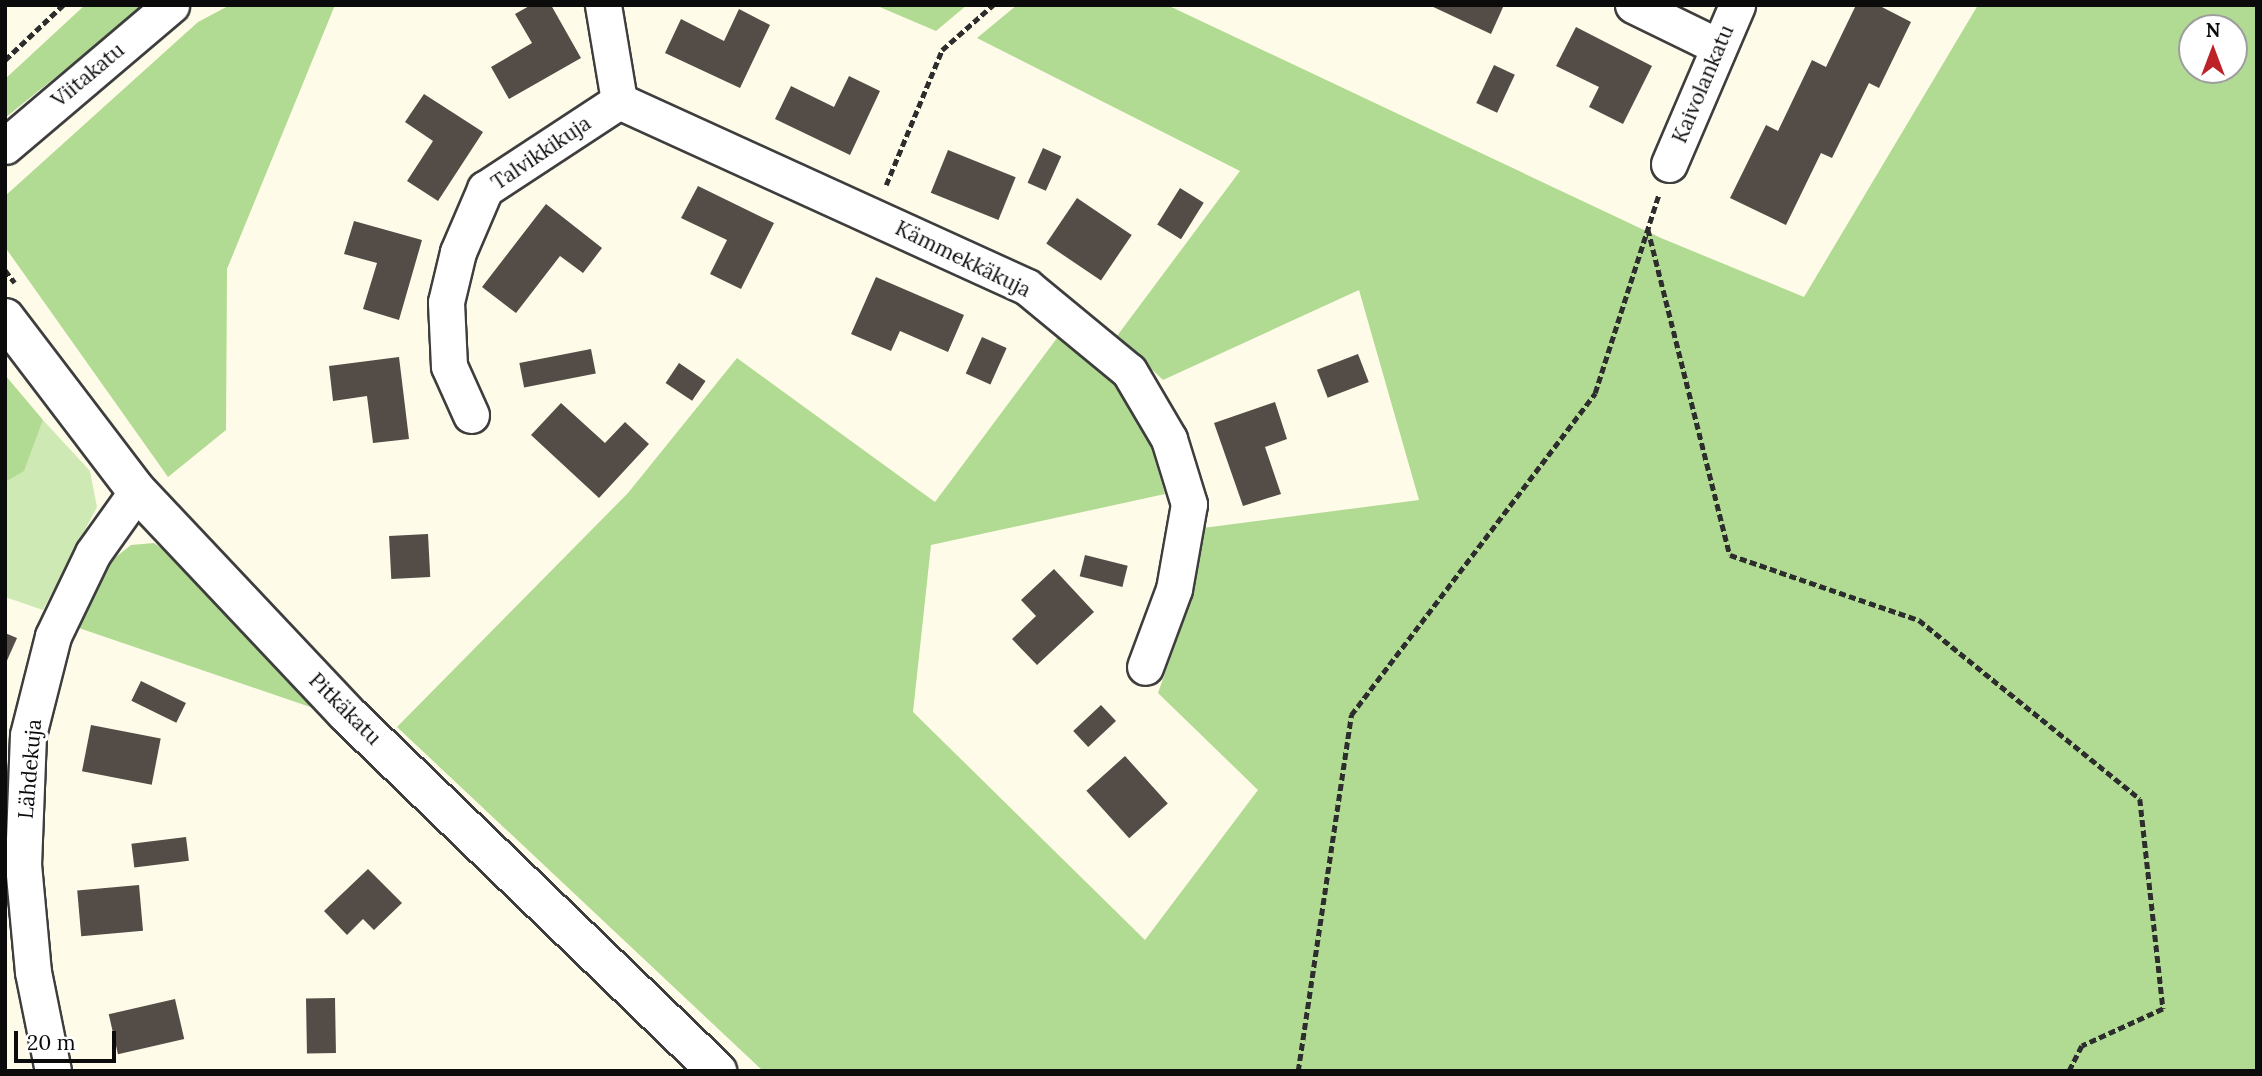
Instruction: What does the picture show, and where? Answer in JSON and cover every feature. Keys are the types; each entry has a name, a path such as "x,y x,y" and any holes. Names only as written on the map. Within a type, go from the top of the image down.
{"street":[{"name":"Viitakatu","path":"5,146 170,5"},
{"path":"603,5 619,102"},
{"path":"1633,5 1717,46"},
{"name":"Kaivolankatu","path":"1669,164 1717,46 1738,5"},
{"name":"Kämmekkäkuja","path":"619,102 874,215 1027,287 1129,372 1169,439 1189,504 1174,589 1145,667"},
{"name":"Talvikkikuja","path":"471,415 449,366 446,302 458,252 485,189 619,102"},
{"name":"Pitkäkatu","path":"5,318 137,491 346,713 717,1071"},
{"name":"Lähdekuja","path":"53,1071 33,972 23,865 28,735 53,636 93,553 137,491"}],"path":[{"path":"5,60 63,5"},
{"path":"874,215 942,50 993,5"},
{"path":"1298,1071 1352,715 1595,393 1669,164"},
{"path":"1648,229 1730,555 1919,620 2140,799 2163,1009 2082,1046 2069,1071"}],"green space":[{"path":"85,5 145,5 5,118 5,79"},
{"path":"230,5 335,5 227,269 226,430 168,477 5,247 5,196 198,22"},
{"path":"875,5 967,5 936,31"},
{"path":"1017,5 1167,5 1661,238 1804,297 1978,5 2257,5 2257,1071 763,1071 397,727 628,493 737,358 935,502 1060,334 1115,371 1147,432 1165,494 931,545 913,712 1145,940 1258,790 1158,693 1187,611 1203,528 1419,500 1359,290 1163,380 1117,336 1240,171 977,38"},
{"path":"5,375 43,420 24,471 5,482"},
{"path":"43,420 90,471 97,507 43,610 5,597 5,482 24,470"},
{"path":"154,543 169,554 319,710 73,626 107,564 131,545"}],"building":[{"path":"531,5 551,5 581,58 509,99 491,67 532,43 515,14"},
{"path":"1429,5 1504,5 1491,34"},
{"path":"1856,5 1878,5 1911,22 1879,88 1869,83 1832,158 1821,153 1786,225 1730,198 1766,125 1778,131 1812,60 1826,67"},
{"path":"739,9 770,25 740,88 665,53 681,19 724,41"},
{"path":"1576,27 1652,66 1623,124 1589,107 1599,87 1556,66"},
{"path":"1494,65 1515,75 1497,113 1476,103"},
{"path":"849,76 880,91 850,155 775,119 791,86 834,107"},
{"path":"424,94 483,132 438,201 407,181 433,141 405,122"},
{"path":"1043,148 1061,156 1046,191 1028,183"},
{"path":"948,150 1016,177 998,220 931,193"},
{"path":"698,186 774,223 741,289 710,274 727,240 681,218"},
{"path":"1180,188 1204,203 1181,239 1157,224"},
{"path":"1077,198 1132,235 1101,281 1046,244"},
{"path":"546,204 602,248 583,273 560,256 516,313 482,287"},
{"path":"354,221 422,240 399,320 363,309 377,263 344,254"},
{"path":"876,277 964,315 948,352 900,331 891,351 851,334"},
{"path":"982,337 1007,348 990,385 966,374"},
{"path":"591,349 596,374 524,387 519,363"},
{"path":"1358,354 1369,382 1328,398 1317,370"},
{"path":"399,357 409,439 373,443 367,396 333,401 329,366"},
{"path":"679,363 706,381 692,401 666,383"},
{"path":"1275,402 1287,439 1265,447 1281,494 1243,506 1214,423"},
{"path":"561,403 605,443 625,422 649,444 599,498 531,435"},
{"path":"428,534 430,577 391,579 389,536"},
{"path":"1085,555 1128,566 1122,587 1080,576"},
{"path":"1054,569 1094,612 1037,665 1012,639 1036,616 1021,600"},
{"path":"5,633 17,638 5,665"},
{"path":"141,681 186,703 176,723 131,701"},
{"path":"1101,705 1116,721 1088,747 1073,731"},
{"path":"91,725 161,739 152,785 82,771"},
{"path":"1125,756 1168,804 1129,838 1086,791"},
{"path":"186,837 189,861 134,868 131,844"},
{"path":"368,869 402,903 374,930 363,919 347,935 324,911"},
{"path":"139,885 143,931 81,936 77,890"},
{"path":"335,998 336,1053 307,1053 306,999"},
{"path":"175,999 184,1039 118,1054 109,1014"}]}
